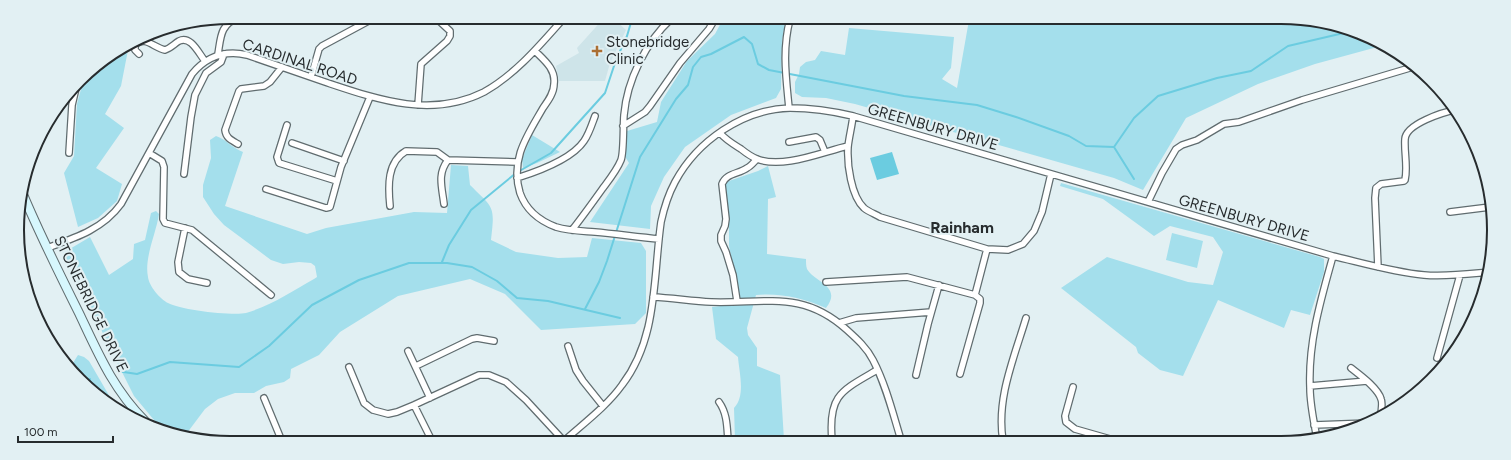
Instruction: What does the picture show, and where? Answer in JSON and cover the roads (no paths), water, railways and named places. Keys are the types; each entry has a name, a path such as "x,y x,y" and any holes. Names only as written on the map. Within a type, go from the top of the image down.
{"street":[{"path":"184,174 195,95 206,73 221,62 221,33 228,24"},
{"path":"312,77 319,49 363,24"},
{"path":"418,106 421,64 447,41 450,36 450,31 442,24"},
{"name":"CARDINAL ROAD","path":"47,248 76,237 104,222 113,215 121,204 192,74 204,61 221,54 238,54 282,67 370,97 418,106 444,104 458,101 483,92 515,70 535,51 559,24"},
{"path":"572,230 612,175 621,159 624,113 628,95 638,66 654,38 665,24"},
{"path":"623,126 650,106 680,63 712,24"},
{"path":"789,24 785,43 785,55 789,108"},
{"path":"147,42 165,50 171,48 180,40 188,41 192,43 204,61"},
{"path":"135,47 135,50 139,54"},
{"path":"535,51 552,69 555,83 550,97 522,147 517,162 516,178 521,196 532,212 550,224 572,230 659,239"},
{"path":"238,144 229,139 225,130 239,91 241,89 264,86 270,82 282,67"},
{"path":"1148,202 1176,149 1182,145 1197,140 1224,124 1239,122 1302,100 1408,68"},
{"path":"69,153 72,105 74,95"},
{"path":"266,189 326,208 330,207 344,161 370,97"},
{"name":"GREENBURY DRIVE","path":"569,436 603,406 623,384 642,351 648,334 664,208 675,182 697,152 720,132 756,114 789,108 829,110 854,116 1333,256 1378,267 1426,275 1460,275 1482,273"},
{"path":"1378,267 1375,198 1376,188 1381,184 1405,180 1405,137 1409,130 1438,114 1449,112"},
{"path":"516,178 540,170 579,148 588,134 595,116"},
{"path":"854,116 848,146 849,161 855,193 859,201 867,210 880,217 987,249 1008,250 1023,244 1029,238 1042,212 1051,174"},
{"path":"287,125 277,158 279,163 337,182"},
{"path":"720,132 725,139 757,159 774,161 785,161 848,146"},
{"path":"789,142 816,137 820,140 825,152"},
{"path":"292,143 344,161"},
{"path":"390,206 388,189 390,174 402,153 412,150 433,151 438,152 448,160 517,162"},
{"path":"149,152 162,161 164,167 163,219 165,223 192,230 271,295"},
{"path":"737,301 733,275 721,241 721,235 725,226 726,212 722,184 729,175 749,168 757,159"},
{"path":"444,204 440,176 441,170 448,160"},
{"name":"STONEBRIDGE DRIVE","path":"26,201 108,374 126,400 140,415"},
{"path":"1450,212 1486,208"},
{"path":"185,228 178,262 179,272 188,279 207,283"},
{"path":"976,295 987,249"},
{"path":"1316,433 1311,408 1311,346 1316,320 1333,256"},
{"path":"1437,358 1460,275"},
{"path":"826,282 907,277 976,295 980,299 980,303 960,374"},
{"path":"916,375 939,285"},
{"path":"653,297 711,302 789,301 814,309 839,323 868,352 877,370 900,436"},
{"path":"839,323 856,318 931,312"},
{"path":"1003,436 1001,417 1003,397 1026,318"},
{"path":"416,366 477,338 494,341"},
{"path":"568,346 579,376 603,406"},
{"path":"408,351 430,398"},
{"path":"349,367 364,403 373,410 388,414 414,405 479,375 497,377 512,386 560,436"},
{"path":"1351,368 1376,390 1382,399 1381,410"},
{"path":"832,436 831,414 834,403 840,394 851,385 877,370"},
{"path":"1310,386 1367,381"},
{"path":"1073,387 1065,416 1066,422 1075,429 1100,436"},
{"path":"264,398 280,436"},
{"path":"719,402 724,408 728,436"},
{"path":"414,405 430,436"},
{"path":"1314,425 1350,424"}],"waterway":[{"path":"442,262 449,245 471,210 516,173 551,153 605,93 631,24"},
{"path":"585,309 599,282 607,261 640,157 676,99 688,85 693,67 701,57 711,54 744,37 752,44 758,64 769,70 904,96 977,105 1069,136 1086,146 1114,147 1134,118 1158,96 1217,78 1251,71 1288,46 1342,33"},
{"path":"1114,147 1134,179"},
{"path":"117,371 137,374 170,362 239,367 269,346 312,305 359,280 409,263 447,263 472,267 497,281 517,298 548,301 620,318"}],"place":[{"name":"Stonebridge Clinic","path":"597,51"}],"district":[{"name":"Rainham","path":"962,227"}]}
